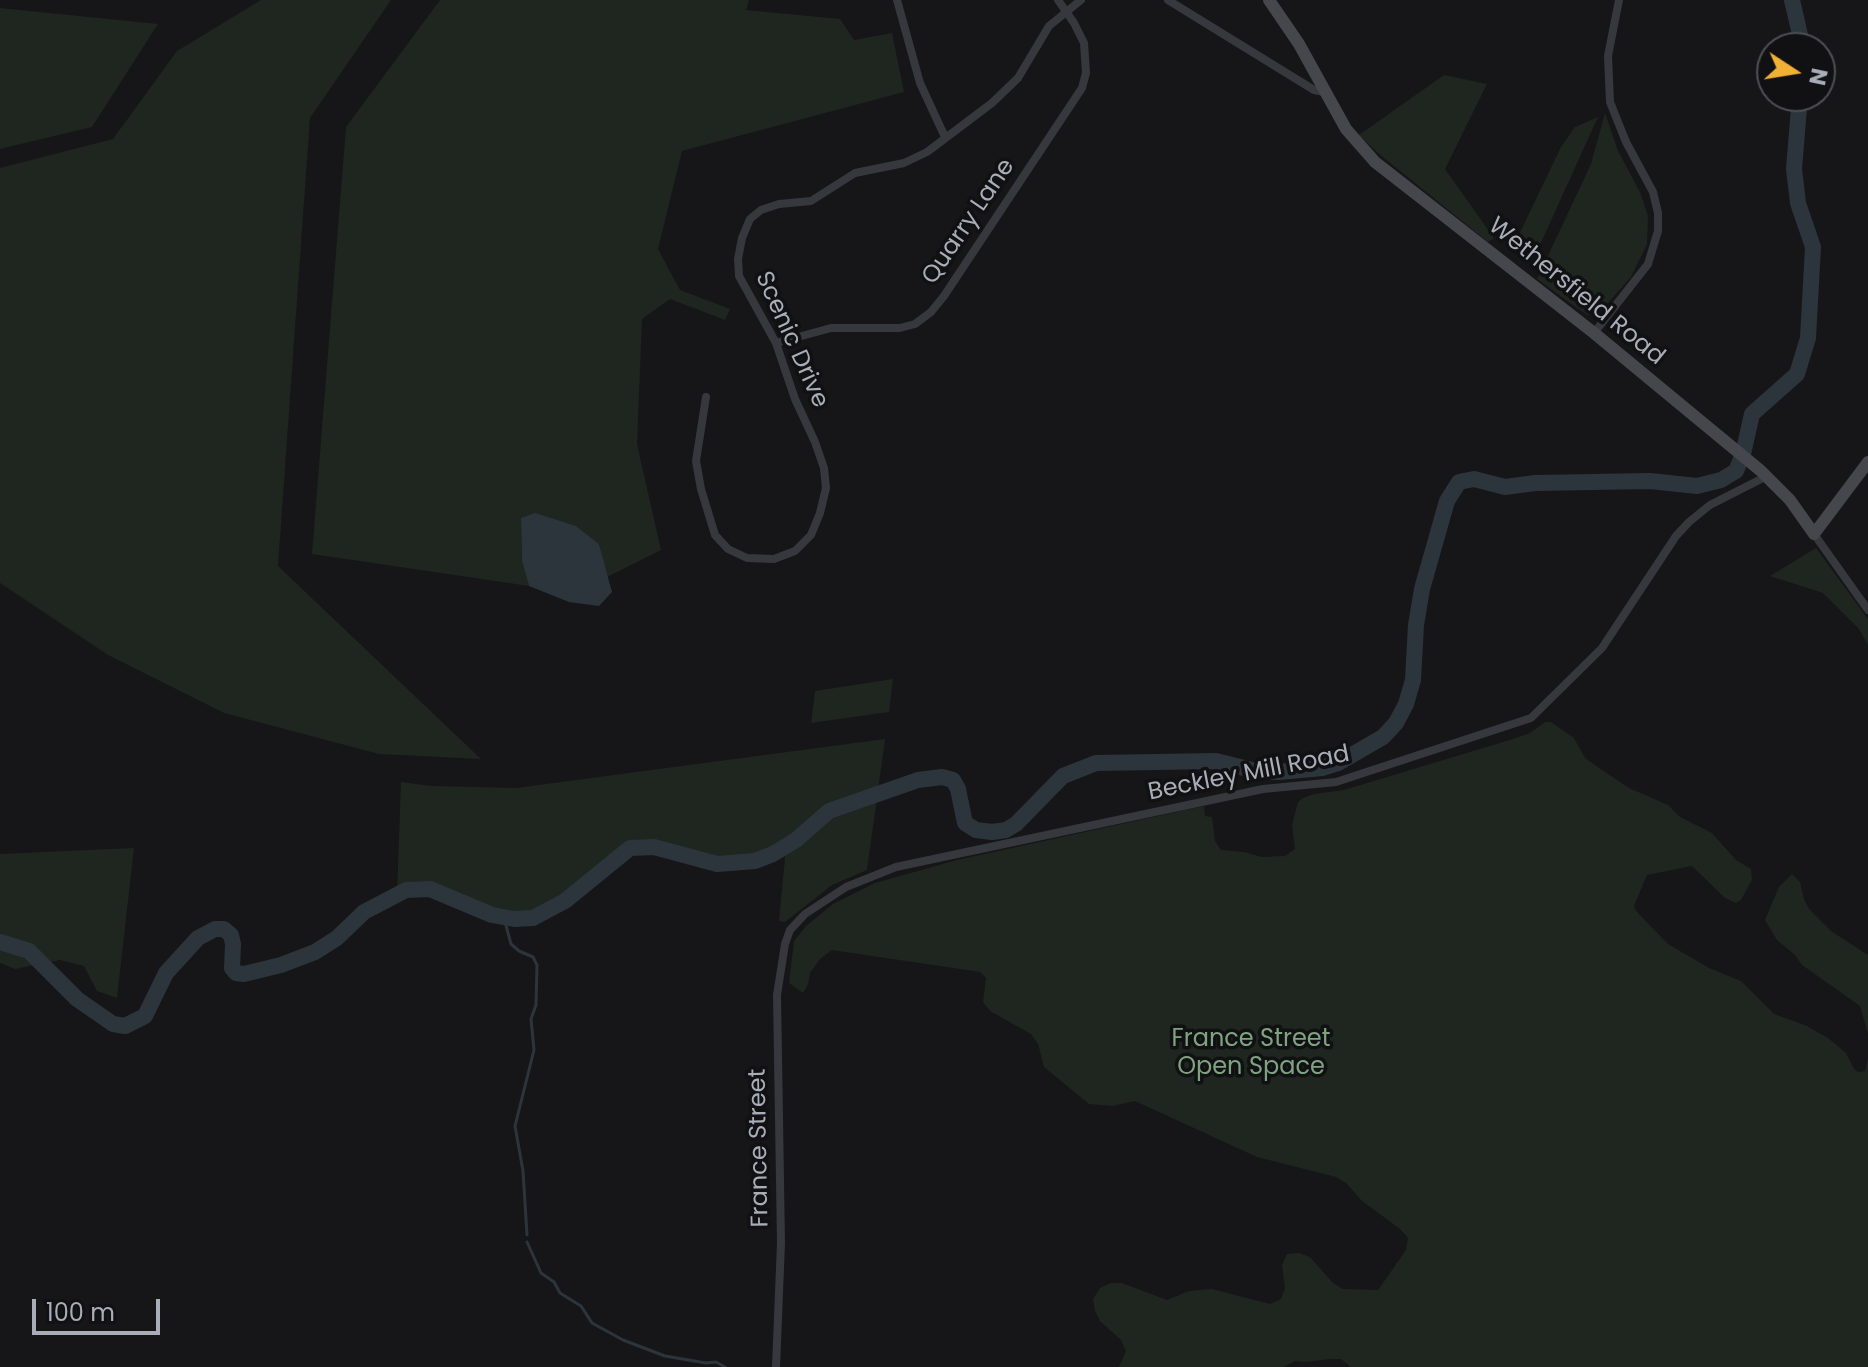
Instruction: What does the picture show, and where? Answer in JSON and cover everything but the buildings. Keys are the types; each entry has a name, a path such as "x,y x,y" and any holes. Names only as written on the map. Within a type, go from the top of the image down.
{"street":[{"path":"897,0 920,83 945,137"},
{"name":"Quarry Lane","path":"776,343 831,328 900,328 915,324 931,312 1082,88 1086,73 1084,43 1058,0"},
{"name":"Scenic Drive","path":"706,397 696,461 715,535 728,549 747,558 774,559 795,551 811,535 820,513 826,488 825,476 776,343 739,276 742,238 750,219 761,210 779,204 811,201 855,173 917,158 992,103 1018,78 1049,26 1081,0"},
{"path":"1168,0 1314,90 1324,92"},
{"name":"Wethersfield Road","path":"1269,0 1299,44 1346,129 1375,162 1594,333 1767,476 1790,500 1868,610"},
{"path":"1594,333 1648,264 1658,231 1653,192 1626,142 1610,102 1608,56 1619,0"},
{"path":"1814,534 1868,462"},
{"name":"Beckley Mill Road","path":"790,930 805,914 846,887 896,867 1263,789 1336,782 1531,718 1602,648 1676,536 1689,522 1710,505 1767,476"},
{"name":"France Street","path":"776,1367 781,1243 777,995 790,930"}],"green space":[{"path":"261,0 391,0 310,118 278,566 481,759 379,754 224,713 108,655 0,583 0,168 113,139 177,51"},
{"path":"440,0 749,0 746,10 840,19 854,40 892,33 904,92 682,151 658,249 680,290 730,309 725,320 670,299 642,319 637,444 661,550 607,577 599,544 576,526 521,519 522,561 529,586 312,554 346,127"},
{"path":"0,8 158,24 92,127 0,149"},
{"path":"1444,75 1487,84 1445,169 1494,238 1488,242 1359,135"},
{"path":"1605,113 1618,151 1640,192 1648,216 1647,244 1631,277 1598,314 1587,315 1537,279 1591,164"},
{"path":"1598,117 1539,247 1522,253 1513,247 1561,147 1575,127"},
{"path":"1816,548 1868,619 1868,645 1859,629 1823,593 1770,576"},
{"path":"893,679 889,712 811,723 815,691"},
{"name":"France Street Open Space","path":"1545,722 1551,722 1574,738 1585,758 1629,788 1668,805 1680,817 1712,833 1736,860 1751,869 1752,880 1736,903 1725,898 1692,866 1647,875 1634,906 1636,911 1668,944 1709,968 1741,981 1774,1014 1807,1026 1828,1038 1846,1053 1858,1072 1865,1071 1868,1058 1868,1367 1351,1367 1341,1359 1329,1359 1295,1361 1284,1367 1119,1367 1126,1351 1121,1340 1100,1321 1093,1299 1100,1288 1111,1283 1122,1283 1167,1300 1189,1291 1212,1289 1270,1304 1281,1299 1285,1288 1282,1265 1287,1254 1299,1253 1310,1257 1333,1283 1343,1289 1378,1290 1406,1250 1408,1238 1336,1177 1257,1157 1135,1101 1113,1106 1089,1104 1044,1067 1038,1044 1031,1034 990,1011 983,1002 986,978 980,972 832,950 820,959 810,973 803,993 789,983 794,941 806,926 833,904 875,883 957,860 1204,806 1205,816 1212,817 1215,841 1221,850 1262,857 1285,856 1295,849 1292,825 1298,802 1303,798 1344,790 1513,739 1530,733"},
{"path":"885,739 867,870 832,885 785,922 779,921 786,847 755,861 725,864 654,847 630,848 565,901 547,913 529,919 492,915 430,889 413,889 397,894 401,782 431,786 516,788"},
{"path":"134,848 117,998 97,991 84,966 60,960 15,969 0,963 0,854"},
{"path":"1792,874 1800,882 1809,909 1831,931 1868,955 1868,1034 1860,1006 1802,965 1777,940 1765,920 1779,887"}],"shaded area":[{"path":"535,513 576,526 599,544 612,592 599,606 569,602 529,586 522,561 521,518"}],"waterway":[{"path":"1792,0 1799,32"},
{"path":"0,942 29,951 77,999 113,1024 125,1026 145,1016 166,973 198,938 215,929 224,929 231,935 232,968 236,973 244,974 315,952 337,938 364,912 406,890 430,889 492,915 533,918 565,901 630,848 654,847 717,864 755,861 796,840 829,811 918,780 942,777 953,780 965,823 976,830 992,832 1006,830 1016,824 1063,776 1096,763 1216,761 1256,771 1279,772 1322,768 1338,763 1383,737 1396,723 1406,704 1413,680 1416,625 1422,589 1447,501 1459,482 1474,479 1505,487 1535,483 1650,481 1697,486 1721,480 1736,471 1752,414 1797,374 1808,338 1813,247 1798,203 1794,169 1799,112"},
{"path":"504,918 511,944 533,957 537,965 536,1005 531,1019 534,1050 515,1126 523,1171 527,1235"},
{"path":"527,1242 541,1273 554,1282 560,1293 581,1306 592,1323 623,1340 665,1356 716,1362 725,1367"}]}
